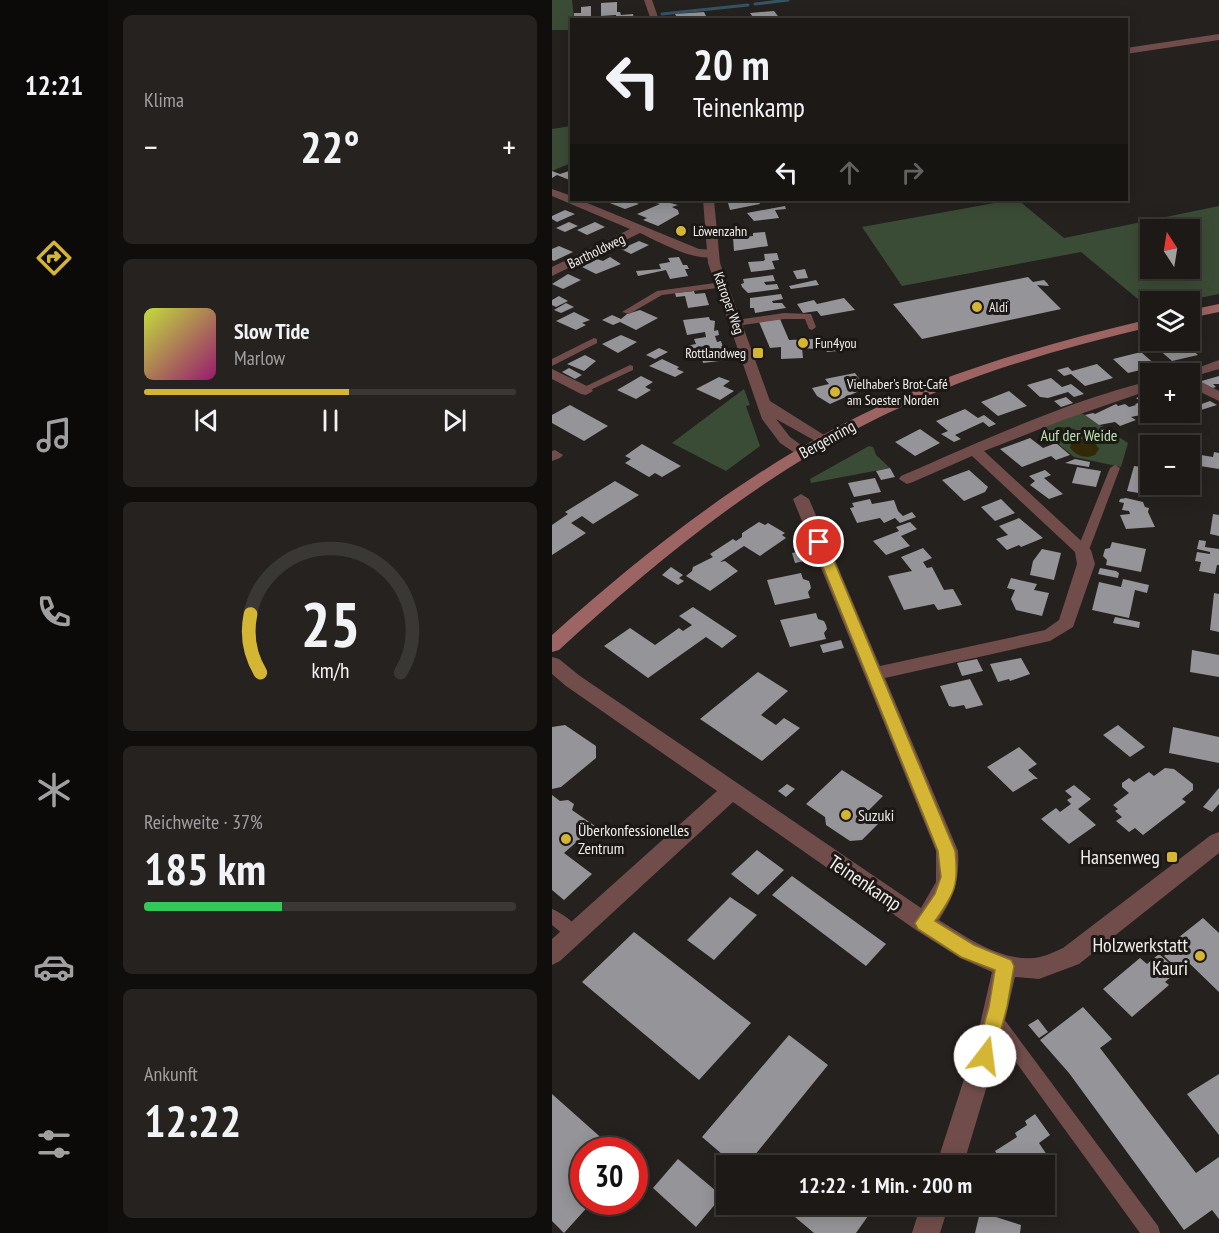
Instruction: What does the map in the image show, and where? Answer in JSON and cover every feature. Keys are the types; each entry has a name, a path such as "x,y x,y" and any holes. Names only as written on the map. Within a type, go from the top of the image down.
{"main road":[{"path":"1200,312 1219,308"},
{"name":"Bergenring","path":"552,645 609,593 678,536 735,495 824,440 893,405 962,377 1102,334 1140,325"}],"street":[{"path":"648,0 654,18"},
{"path":"1128,51 1219,37"},
{"path":"552,192 570,200"},
{"path":"573,201 697,253 712,254"},
{"name":"Katroper Weg","path":"708,201 712,254 769,419 785,440 803,452"},
{"name":"Bartholdweg","path":"552,272 640,229"},
{"path":"1200,370 1219,364"},
{"path":"552,373 585,390"},
{"path":"1200,387 1219,397"},
{"path":"908,479 973,449 1065,412 1140,388"},
{"path":"764,403 788,420 824,440"},
{"path":"874,674 1050,636 1067,622 1086,564 1083,550 973,449"},
{"path":"801,499 946,851 949,877 942,898 924,923"},
{"name":"Teinenkamp","path":"552,664 573,681 924,923 968,951 1005,966 1039,968 1071,956 1219,841"},
{"path":"552,954 731,791"},
{"path":"952,1155 995,1020 1005,966"},
{"path":"926,1233 932,1215"}],"lane":[{"path":"626,312 660,293 722,285"},
{"path":"736,322 784,316 808,316 812,327"},
{"path":"552,363 594,341"},
{"path":"585,390 630,368"},
{"path":"1083,550 1114,468"},
{"path":"552,916 574,934"},
{"path":"995,1020 1151,1233"}],"green space":[{"path":"552,0 572,0 574,18 570,18 570,30 552,30"},
{"path":"570,126 570,163 552,171 552,129"},
{"path":"1005,201 1019,201 1064,238 1140,222 1140,279 1200,279 1200,219 1156,219 1219,206 1219,294 1200,298 1200,291 1140,291 1140,301 1081,252 902,286 862,227"},
{"path":"744,389 750,405 746,406 760,446 726,471 672,443"},
{"name":"Auf der Weide","path":"1080,412 1128,443 1121,467 1074,457 1038,427"},
{"path":"869,446 873,447 876,455 890,468 811,483 810,479"}],"sand":[{"path":"1061,427 1075,429 1081,439 1095,443 1099,449 1095,455 1085,457 1078,455 1070,448 1071,442 1055,437 1052,432"}],"building":[{"path":"617,2 617,12 621,15 633,14 634,18 616,18 616,15 601,16 601,3"},
{"path":"591,6 591,17 574,18 574,13 581,13 581,7"},
{"path":"774,11 779,18 754,18 750,13"},
{"path":"704,12 706,16 677,18 675,14"},
{"path":"552,171 560,174 570,171 570,180 557,175 552,178"},
{"path":"605,201 632,201 639,204 625,209"},
{"path":"663,201 678,205 672,207 678,210 679,214 658,226 643,220 647,218 637,214 660,204 653,202"},
{"path":"758,201 760,204 730,210 728,203"},
{"path":"785,206 786,209 775,210 779,218 754,221 747,213"},
{"path":"565,210 575,214 557,222 552,219 552,216"},
{"path":"569,222 578,226 565,232 556,228"},
{"path":"595,222 605,227 587,235 577,230"},
{"path":"765,232 768,246 734,251 733,238"},
{"path":"639,241 649,245 631,254 621,249"},
{"path":"559,246 573,252 554,261 552,260 552,249"},
{"path":"777,253 779,260 772,261 775,269 751,272 748,262 763,261 765,260 764,254"},
{"path":"610,257 621,264 596,274 582,267 597,259 603,261"},
{"path":"679,257 683,265 687,265 689,269 685,269 688,276 670,279 666,270 638,276 636,271 661,269 659,264 670,262 668,258"},
{"path":"805,269 808,278 797,279 793,271"},
{"path":"568,274 581,280 563,289 552,284"},
{"path":"773,275 775,281 764,282 766,285 777,284 779,289 748,293 741,284 744,283 743,279"},
{"name":"Aldi","path":"1028,277 1033,282 1044,280 1049,286 1037,285 1061,309 922,339 893,304"},
{"path":"816,280 819,285 791,289 789,286"},
{"path":"694,291 695,294 705,293 709,305 688,308 685,296 676,297 675,293"},
{"path":"781,294 783,299 772,301 782,303 786,308 755,313 754,308 750,308 750,298"},
{"path":"559,296 568,301 556,307 552,305 552,300"},
{"path":"844,298 855,310 821,316 817,311 803,313 797,304 814,300 817,304"},
{"path":"566,303 574,307 561,313 554,310"},
{"path":"640,310 658,318 636,330 620,322 613,325 602,320 612,315 621,319 627,314"},
{"path":"574,312 590,320 582,323 586,325 576,330 556,321"},
{"path":"709,317 710,320 715,321 714,331 718,330 719,335 715,336 717,342 721,341 727,360 703,363 701,354 689,354 686,346 696,344 694,339 706,337 705,332 687,335 683,320"},
{"path":"780,319 789,340 814,339 815,349 802,348 803,358 781,359 781,347 770,348 759,322"},
{"path":"621,335 637,342 618,353 602,344"},
{"path":"832,342 837,351 827,352 822,344"},
{"path":"659,348 668,352 655,359 646,355"},
{"path":"1160,351 1193,351 1198,355 1172,361"},
{"path":"1141,352 1154,363 1140,363 1140,370 1128,373 1113,359"},
{"path":"585,355 596,361 584,371 567,364"},
{"path":"662,359 684,372 675,377 649,366"},
{"path":"1097,364 1113,378 1085,386 1071,374 1064,376 1057,370 1068,367 1072,371"},
{"path":"569,368 582,375 575,379 562,372"},
{"name":"Vielhaber's Brot-Café am Soester Norden","path":"855,373 866,388 830,404 817,396 812,388 829,384 825,379"},
{"path":"641,376 653,382 645,387 651,390 636,399 617,390"},
{"path":"1219,376 1219,384 1213,384 1216,387 1209,389 1200,381"},
{"path":"719,377 730,381 723,386 734,391 720,400 696,389"},
{"path":"1051,378 1062,387 1071,384 1084,394 1074,397 1068,392 1048,398 1040,397 1027,385"},
{"path":"1009,391 1027,406 998,416 981,402"},
{"path":"1066,397 1073,403 1061,407 1054,401"},
{"path":"1210,401 1217,405 1201,410 1200,405"},
{"path":"1140,402 1140,415 1131,417 1136,420 1120,426 1115,422 1099,425 1085,415 1095,414 1116,404 1118,406 1125,404 1129,407"},
{"path":"570,405 608,426 584,441 552,423 552,415"},
{"path":"965,409 978,418 984,415 996,424 989,427 983,422 955,435 961,439 954,442 941,434 948,431 936,421"},
{"path":"920,429 940,443 915,456 895,442"},
{"path":"1030,438 1043,448 1056,443 1070,455 1056,460 1051,456 1022,467 1000,449"},
{"path":"642,444 681,466 662,477 655,473 649,477 625,463 631,459 625,456"},
{"path":"1214,452 1219,453 1219,469 1200,466 1201,455 1213,457"},
{"path":"1075,459 1090,462 1089,467 1065,463"},
{"path":"1134,466 1140,467 1140,493 1127,491"},
{"path":"1077,467 1101,471 1096,487 1072,483"},
{"path":"890,468 895,477 881,480 876,471"},
{"path":"969,470 988,487 985,492 964,501 942,480"},
{"path":"1045,470 1051,475 1044,478 1063,494 1049,499 1030,485 1035,481 1029,476"},
{"path":"875,478 881,492 854,497 848,483"},
{"path":"615,481 639,495 593,524 582,516 571,523 586,533 552,555 552,525 568,514 565,512"},
{"path":"870,499 872,504 894,500 898,511 903,516 912,512 916,517 900,523 895,518 884,523 880,518 857,523 850,508 854,507 852,503"},
{"path":"1001,499 1015,513 995,521 981,507"},
{"path":"1120,499 1143,502 1145,507 1149,508 1148,512 1155,527 1126,529 1120,515 1130,514 1129,511 1122,510 1124,503 1119,502"},
{"path":"1213,514 1219,515 1219,536 1210,534"},
{"path":"1019,518 1043,538 1007,550 996,539 1008,535 999,526"},
{"path":"759,522 765,525 768,523 785,533 782,535 786,538 760,556 744,546 720,562 725,561 738,571 710,591 686,576 693,567 713,557 710,554 733,539 736,541 742,537 742,533"},
{"path":"910,522 917,529 901,536 910,546 886,555 873,541 899,531 896,527"},
{"path":"1199,540 1206,541 1205,547 1219,549 1219,565 1217,565 1215,574 1199,571 1201,562 1195,561 1197,552 1210,554 1210,552 1197,549"},
{"path":"1112,542 1146,549 1141,572 1106,565 1107,560 1103,556 1105,549 1110,548"},
{"path":"923,548 932,558 923,562 927,568 932,567 944,590 953,589 962,605 938,610 934,604 904,610 888,576 912,571 901,557"},
{"path":"1042,549 1061,553 1054,580 1030,575 1033,561"},
{"path":"806,550 810,560 795,563 792,553"},
{"path":"671,567 683,575 679,578 684,581 678,585 662,575"},
{"path":"1100,568 1116,571 1119,573 1118,578 1098,574"},
{"path":"801,573 803,579 809,581 810,598 775,605 767,580"},
{"path":"1011,578 1037,584 1034,590 1049,593 1042,616 1016,610 1011,599 1015,590 1007,588"},
{"path":"1123,579 1149,585 1147,593 1135,590 1129,618 1092,610 1099,582 1121,587"},
{"path":"1214,593 1219,594 1219,632 1210,630"},
{"path":"693,607 737,636 722,648 706,637 648,678 604,646 630,628 655,645 679,628 683,631 692,625 679,616"},
{"path":"816,613 818,619 824,621 826,625 827,629 824,633 826,639 790,647 780,620"},
{"path":"1115,617 1140,622 1139,628 1113,623"},
{"path":"841,640 844,648 823,653 820,645"},
{"path":"1192,650 1219,655 1219,677 1190,672"},
{"path":"1021,658 1030,674 1010,681 1009,679 998,682 990,664"},
{"path":"977,659 983,671 962,676 957,663"},
{"path":"758,672 788,691 761,715 776,725 784,718 800,728 762,761 700,719"},
{"path":"970,679 983,705 966,709 964,705 949,706 940,686"},
{"name":"Überkonfessionelles Zentrum","path":"565,725 596,746 596,758 561,787 552,789 552,727"},
{"path":"1118,725 1145,747 1130,757 1103,735"},
{"path":"1173,727 1219,737 1219,763 1169,753"},
{"path":"1019,747 1037,764 1028,770 1038,779 1034,779 1013,792 987,767"},
{"path":"1165,768 1174,769 1193,784 1193,790 1182,799 1186,802 1143,835 1135,828 1129,832 1116,821 1122,817 1115,811 1118,809 1113,805 1129,793 1122,787 1122,783 1129,778 1134,782 1149,772 1154,776"},
{"name":"Suzuki","path":"842,770 883,796 866,813 880,822 862,840 850,841 826,825 825,817 806,804"},
{"path":"787,784 795,789 786,797 778,791"},
{"path":"1074,785 1091,799 1078,809 1096,825 1069,844 1041,819 1056,808 1060,812 1071,804 1067,800 1072,797 1065,791"},
{"path":"1219,788 1219,804 1212,812 1203,807"},
{"name":"Überkonfessionelles Zentrum","path":"552,795 560,801 568,800 574,804 572,810 595,826 564,853 592,874 564,900 552,890"},
{"path":"757,850 784,870 758,895 731,874"},
{"path":"792,876 886,944 866,966 772,895"},
{"path":"730,897 757,915 714,960 687,940"},
{"name":"Holzwerkstatt Kauri","path":"1203,918 1219,933 1219,992 1189,963 1180,971 1164,956 1173,948 1169,945"},
{"path":"634,932 751,1023 699,1080 582,982"},
{"path":"1159,954 1178,971 1165,982 1169,985 1132,1017 1103,989 1140,958 1147,964"},
{"path":"1083,1007 1112,1039 1100,1048 1196,1173 1219,1157 1219,1219 1212,1210 1184,1230 1069,1073 1040,1040"},
{"path":"1038,1019 1048,1032 1039,1038 1028,1025"},
{"path":"789,1035 828,1065 755,1155 723,1155 702,1137"},
{"path":"1219,1074 1219,1135 1187,1094"},
{"path":"552,1094 600,1137 570,1137 570,1215 580,1215 564,1233 552,1221"},
{"path":"1035,1114 1050,1135 1039,1143 1047,1155 997,1155 995,1151 1017,1137 1015,1133 1027,1125 1025,1121"},
{"path":"678,1159 716,1191 716,1203 696,1227 653,1188"},
{"path":"797,1215 868,1216 856,1233 814,1233 795,1217"},
{"path":"979,1215 989,1215 1021,1225 1020,1233 975,1233"}],"waterway":[{"path":"755,4 788,0"},
{"path":"662,14 748,5"}],"place":[{"name":"Löwenzahn","path":"681,231"},
{"name":"Aldi","path":"977,307"},
{"name":"Fun4you","path":"803,343"},
{"name":"Rottlandweg","path":"758,353"},
{"name":"Vielhaber's Brot-Café am Soester Norden","path":"835,392"},
{"name":"Suzuki","path":"846,815"},
{"name":"Überkonfessionelles Zentrum","path":"566,839"},
{"name":"Hansenweg","path":"1172,857"},
{"name":"Holzwerkstatt Kauri","path":"1200,956"}],"route":[{"path":"819,542 946,851 949,877 942,898 924,923 968,951 1005,966 998,1007 985,1056"}]}
